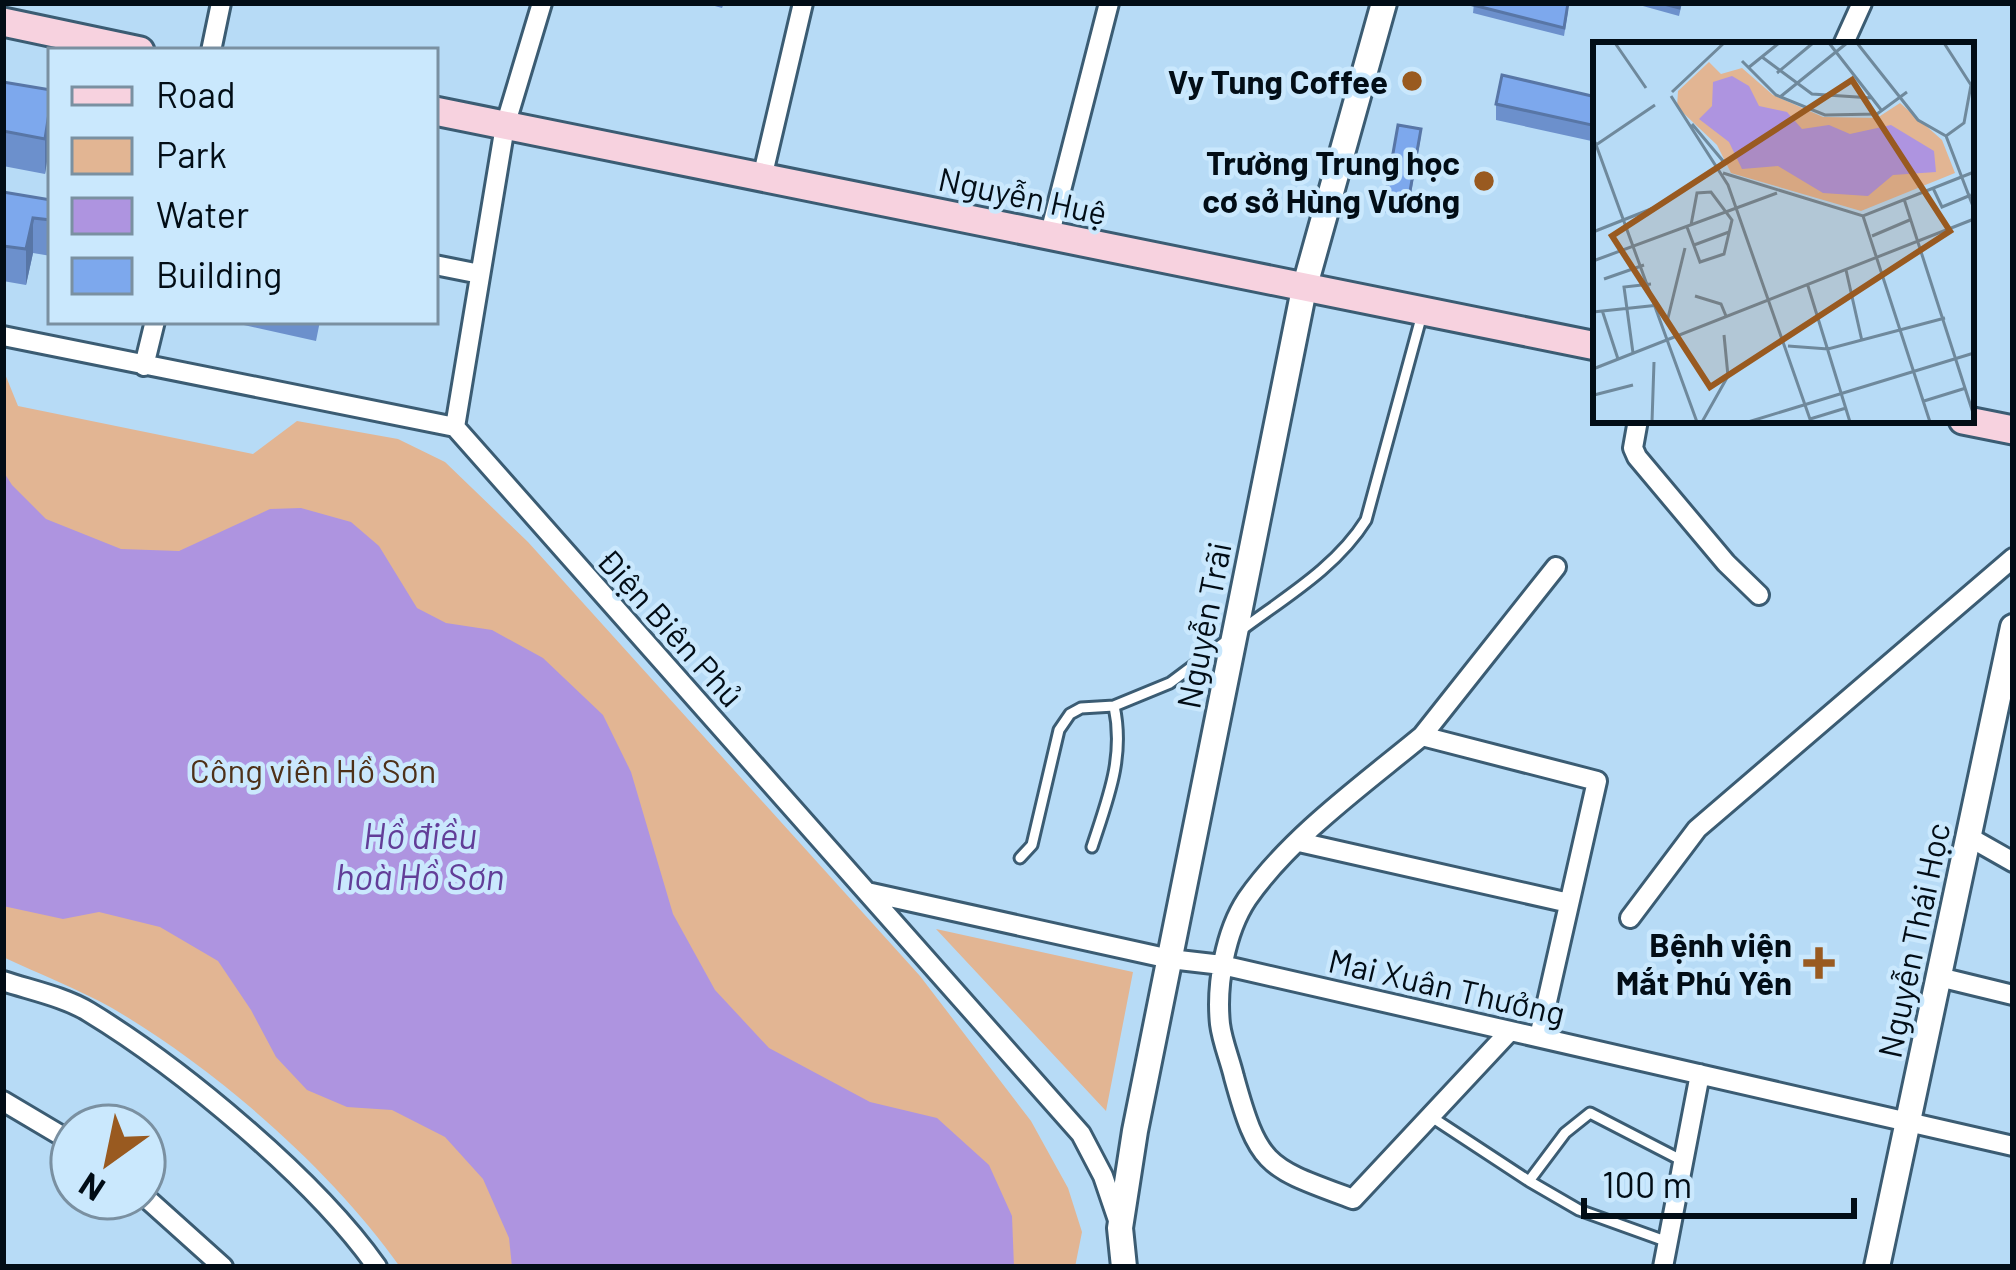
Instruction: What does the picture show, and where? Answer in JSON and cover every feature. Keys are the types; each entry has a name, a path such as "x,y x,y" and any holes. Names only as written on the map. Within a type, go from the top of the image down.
{"main road":[{"path":"3,22 126,48"},
{"name":"Nguyễn Huệ","path":"438,112 1593,345"},
{"path":"1974,422 2013,430"}],"street":[{"path":"213,48 221,3"},
{"path":"3,337 455,427 505,126 542,3"},
{"path":"762,178 802,3"},
{"path":"1048,237 1108,3"},
{"name":"Nguyễn Trãi","path":"1122,1266 1120,1228 1135,1131 1304,289 1384,3"},
{"path":"1844,42 1862,3"},
{"path":"438,267 480,274"},
{"path":"145,366 154,324"},
{"path":"1637,423 1633,448 1637,457 1759,596"},
{"name":"Điện Biên Phủ","path":"455,427 1081,1134 1103,1176 1120,1228"},
{"path":"1630,918 1697,829 2013,558"},
{"path":"1510,1031 1353,1198 1288,1175 1259,1151 1220,1024 1222,964 1245,901 1299,842 1422,736 1556,567"},
{"name":"Nguyễn Thái Học","path":"1877,1267 1969,837 2007,684 2013,627"},
{"path":"1422,736 1598,782 1539,1037"},
{"path":"1969,837 2013,862"},
{"path":"1299,842 1570,903"},
{"name":"Mai Xuân Thưởng","path":"867,892 1170,959 1222,964 2013,1146"},
{"path":"1939,977 2013,995"},
{"path":"3,981 86,1010 175,1073 292,1171 377,1267"},
{"path":"1664,1267 1700,1075"},
{"path":"3,1101 48,1128"},
{"path":"168,1218 223,1267"}],"lane":[{"path":"1020,858 1031,845 1059,730 1070,714 1081,707 1114,706 1170,683 1352,543 1366,520 1422,312"},
{"path":"1092,847 1118,767 1120,735 1114,706"},
{"path":"1529,1181 1565,1133 1590,1113 1683,1161"},
{"path":"1430,1116 1580,1210 1668,1242"}],"green space":[{"name":"Hồ điều hoà Hồ Sơn","path":"3,369 18,406 253,454 297,421 398,439 445,462 528,542 920,976 1031,1121 1068,1188 1082,1232 1075,1267 400,1267 306,1158 191,1060 112,1008 3,957"},
{"path":"936,929 1133,972 1106,1111"}],"water":[{"name":"Hồ điều hoà Hồ Sơn","path":"3,471 46,519 121,549 179,551 270,509 301,508 351,522 379,546 417,608 446,623 492,630 543,658 603,715 631,772 673,914 715,990 769,1048 870,1102 937,1118 989,1165 1012,1216 1014,1267 512,1267 509,1238 483,1179 445,1137 392,1110 347,1107 307,1090 276,1057 218,961 160,927 99,912 63,919 3,906"}],"building":[{"path":"1474,3 1568,3 1564,28"},
{"path":"1502,75 1593,96 1593,125 1496,104"},
{"path":"3,82 48,90 45,139 3,131"},
{"path":"1398,125 1421,129 1407,208 1384,204"},
{"path":"3,192 48,200 48,220 33,218 26,249 3,246"}],"place":[{"name":"Vy Tung Coffee","path":"1412,81"},
{"name":"Trường Trung học cơ sở Hùng Vương","path":"1484,181"},
{"name":"Bệnh viện Mắt Phú Yên","path":"1819,963"}],"park label":[{"name":"Công viên Hồ Sơn","path":"313,770"}]}
